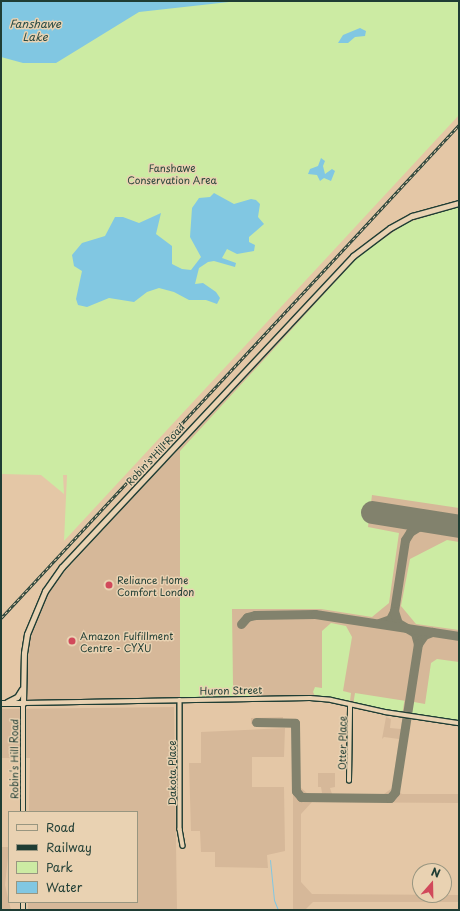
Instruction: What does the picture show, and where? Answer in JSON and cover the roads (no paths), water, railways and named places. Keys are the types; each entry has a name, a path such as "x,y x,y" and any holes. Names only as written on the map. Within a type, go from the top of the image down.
{"main road":[{"name":"Robin's Hill Road","path":"23,703 27,634 45,590 62,567 353,256 390,228 412,216 459,203"},
{"path":"3,703 17,697 23,685"},
{"name":"Huron Street","path":"3,703 23,703"}],"street":[{"name":"Huron Street","path":"23,703 310,698 331,700 350,706 459,723"},
{"name":"Dakota Place","path":"180,700 180,829 183,846"},
{"name":"Robin's Hill Road","path":"23,703 23,811"},
{"name":"Otter Place","path":"349,781 350,706"}],"water":[{"name":"Fanshawe Lake","path":"1,1 238,1 139,12 56,63 23,63 1,57"},
{"path":"360,28 366,31 365,36 355,37 348,43 338,43 343,35"},
{"path":"321,158 325,161 323,166 325,174 332,169 335,171 331,181 324,178 320,181 317,175 308,174 310,169 318,166"},
{"path":"214,193 234,204 251,199 256,200 260,204 258,217 264,224 249,237 249,242 255,245 254,251 237,254 227,249 222,258 236,263 235,267 214,261 208,262 199,268 195,284 203,283 216,292 220,298 217,304 206,300 189,300 174,292 159,288 147,292 134,302 109,298 87,307 78,305 76,299 82,271 74,266 72,255 82,243 105,236 115,217 123,217 139,223 161,213 156,234 172,246 172,264 182,269 191,270 201,257 190,237 192,208 199,198 210,197"}],"waterway":[{"path":"270,860 274,900 278,910"}],"railway":[{"path":"1,618 459,125"}],"place":[{"name":"Reliance Home Comfort London","path":"109,585"},
{"name":"Amazon Fulfillment Centre - CYXU","path":"72,641"}],"park label":[{"name":"Fanshawe Conservation Area","path":"172,172"}]}
